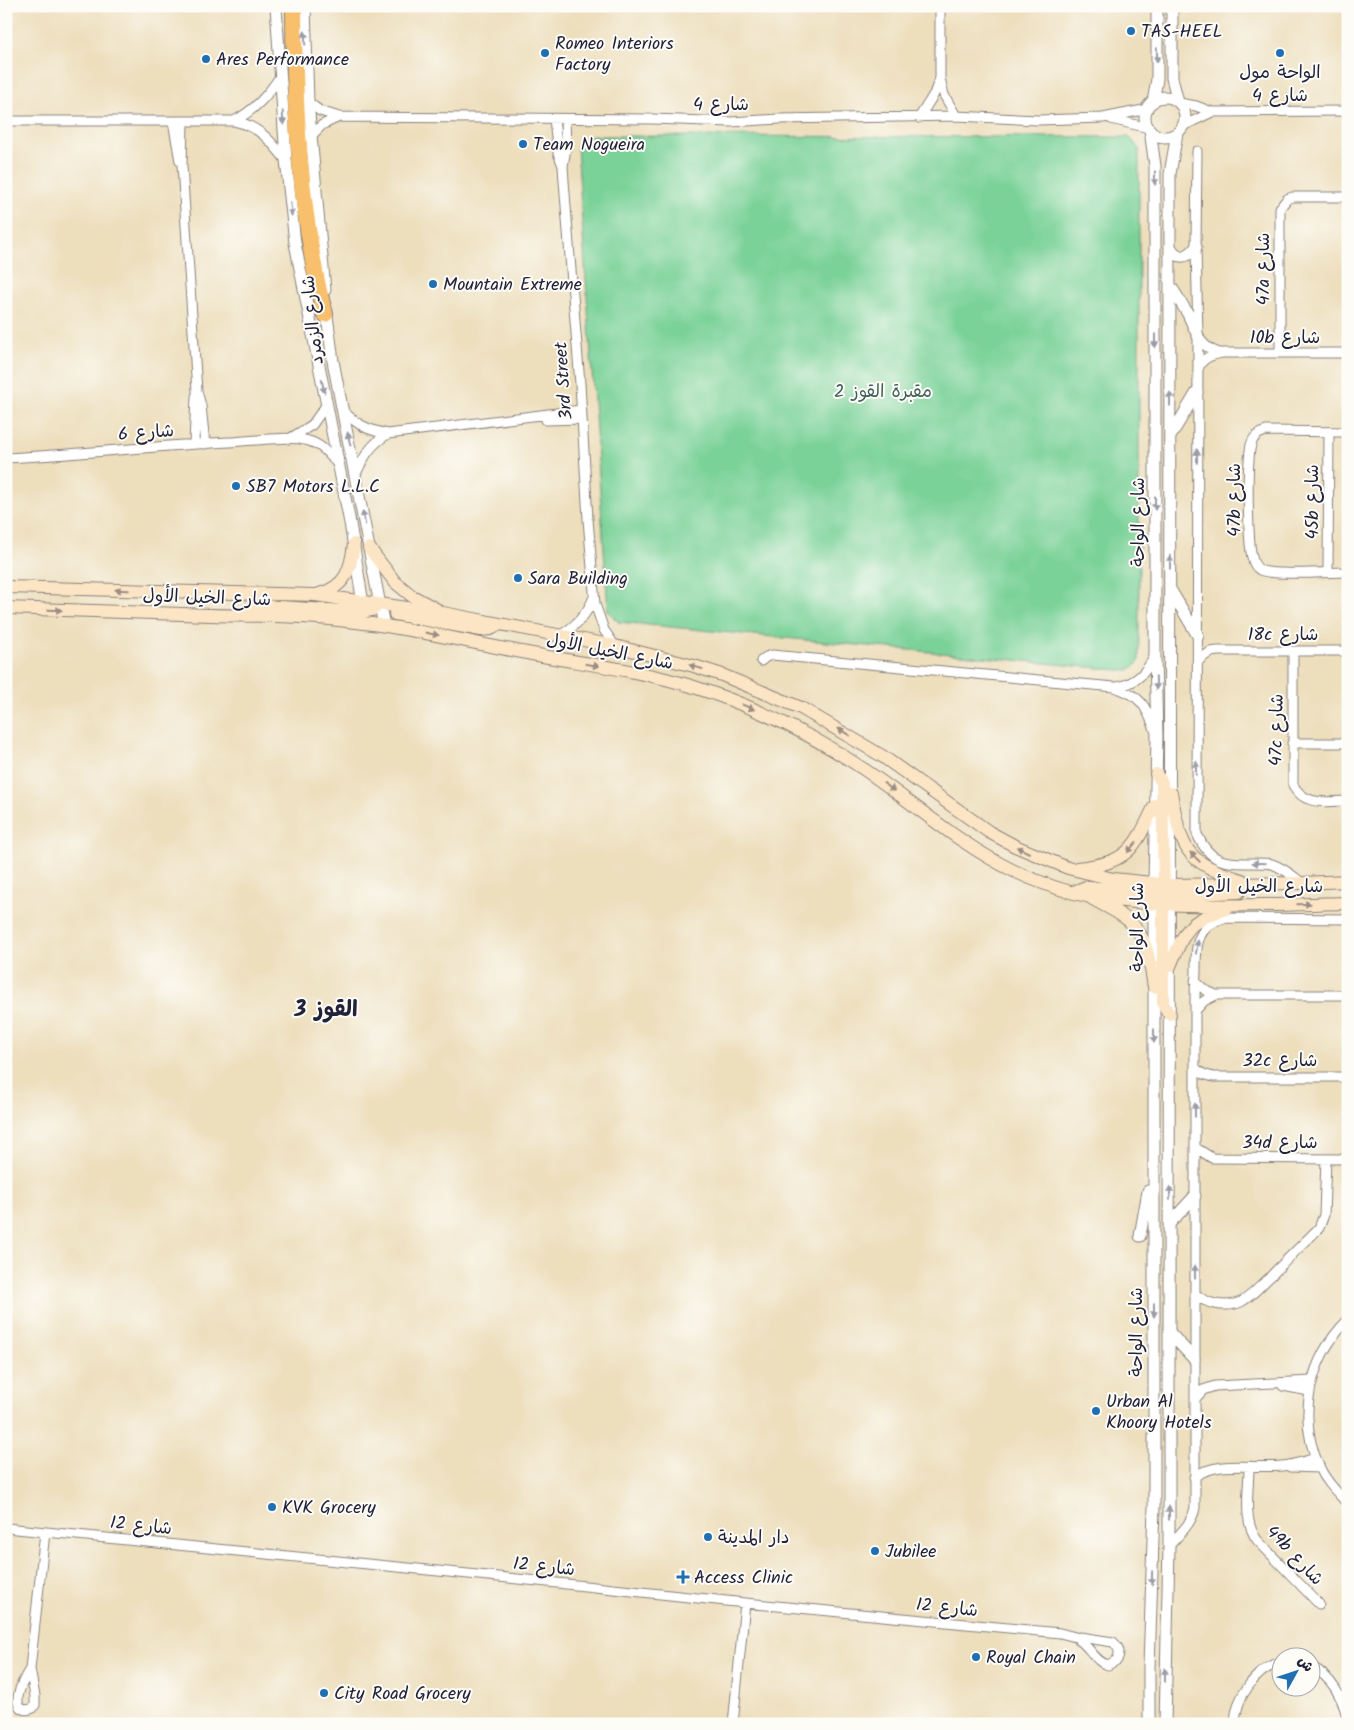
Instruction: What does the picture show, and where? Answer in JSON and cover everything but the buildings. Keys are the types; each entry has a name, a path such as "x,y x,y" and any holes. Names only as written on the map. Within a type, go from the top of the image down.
{"highway":[{"path":"294,6 293,159 318,291 325,314"}],"main road":[{"path":"315,594 335,587 343,580 352,563 354,544"},
{"path":"369,548 395,582 412,596 443,612"},
{"name":"شارع الخيل الأول","path":"6,587 315,594 365,612 384,626 641,673 690,686 741,704 794,728 845,757 953,834 998,862 1035,879 1087,896 1162,894 1260,884 1348,881"},
{"name":"شارع الخيل الأول","path":"6,608 313,618 365,612 381,608 443,612 615,646 685,663 722,675 801,708 882,756 989,832 1032,854 1068,868 1162,894 1238,905 1347,903"},
{"path":"365,612 373,616 381,608 481,630 491,629 499,624"},
{"path":"1156,774 1162,782 1163,1003 1170,1014"},
{"path":"1171,793 1180,834 1195,858 1212,870 1260,884"},
{"path":"1068,868 1110,863 1126,853 1138,840 1155,804"},
{"path":"1073,892 1086,887 1162,894"},
{"path":"1087,896 1123,916 1135,926 1145,943 1154,987"},
{"path":"1170,966 1185,933 1196,921 1211,913 1238,905"}],"street":[{"name":"شارع الزمرد","path":"276,6 280,75 293,159 292,221 301,280 340,467 365,612"},
{"name":"شارع الزمرد","path":"305,6 308,102 325,290 325,314 384,626"},
{"path":"940,6 940,78 944,95 956,116"},
{"path":"1150,106 1162,98 1173,99 1185,114 1180,129 1172,136 1160,136 1150,129 1146,122 1150,106 1157,79 1157,6"},
{"path":"1172,6 1172,70 1178,103"},
{"path":"234,121 257,106 270,91 280,75"},
{"path":"919,118 934,94 940,78"},
{"name":"شارع 4","path":"308,102 320,111 339,117 731,122 778,119 956,116 1038,120 1103,118 1150,106"},
{"name":"شارع 4","path":"1178,103 1196,106 1212,112 1348,111"},
{"name":"شارع 4","path":"1180,129 1212,112"},
{"path":"311,136 322,125 339,117"},
{"name":"شارع 4","path":"1103,118 1150,129"},
{"path":"554,119 558,153 562,166"},
{"path":"562,166 566,149 565,119"},
{"path":"6,121 234,121 247,124 264,134 293,159"},
{"path":"178,121 197,391 194,444"},
{"name":"شارع الواحة","path":"1150,129 1155,175 1155,656 1157,736 1155,804 1170,966 1169,1546 1165,1724"},
{"name":"شارع الواحة","path":"1149,1724 1154,1507 1154,987 1171,793 1170,174 1180,129"},
{"path":"1197,151 1197,834 1202,845 1211,856 1217,859 1230,863 1274,865 1284,869 1302,883"},
{"name":"3rd Street","path":"562,166 595,594 600,622 615,646"},
{"name":"47a شارع","path":"1280,353 1280,213 1282,204 1287,199 1298,197 1348,197"},
{"path":"1171,248 1174,253 1184,257 1189,256 1196,247"},
{"path":"1170,284 1205,346 1210,350 1222,353"},
{"name":"10b شارع","path":"1198,372 1203,360 1209,356 1222,353 1348,353"},
{"path":"197,391 202,412 205,444"},
{"path":"1170,436 1197,392"},
{"name":"شارع 6","path":"288,439 312,425 327,404"},
{"path":"343,411 361,426 369,430 388,434 521,419 582,415"},
{"name":"47b شارع","path":"1328,572 1266,572 1254,564 1251,555 1249,503 1250,446 1256,436 1266,431 1329,432"},
{"path":"1329,432 1348,432"},
{"name":"45b شارع","path":"1328,572 1329,432"},
{"path":"356,474 372,445 388,434"},
{"name":"شارع 6","path":"6,458 288,439 309,441 317,444 340,467"},
{"path":"1328,572 1348,572"},
{"path":"1170,589 1198,636 1205,644 1218,650"},
{"path":"558,636 567,632 581,619 587,612 595,594"},
{"path":"1198,662 1210,652 1218,650"},
{"name":"18c شارع","path":"1218,650 1348,651"},
{"name":"47c شارع","path":"1293,651 1293,786 1297,793 1311,801 1348,801"},
{"path":"761,662 766,657 772,655 1114,687 1127,691 1143,704 1157,736"},
{"path":"1114,687 1136,681 1144,674 1155,656"},
{"path":"1292,743 1348,743"},
{"path":"1169,1546 1194,1514 1195,1012 1197,944 1204,930 1217,921 1232,918 1348,919"},
{"path":"1196,981 1204,990 1216,995 1348,995"},
{"path":"1195,1012 1204,1001 1216,995"},
{"name":"32c شارع","path":"1195,1068 1203,1074 1213,1077 1348,1077"},
{"path":"1195,1088 1203,1081 1213,1077"},
{"path":"1196,1148 1212,1158 1196,1168"},
{"path":"1140,1236 1153,1157"},
{"name":"34d شارع","path":"1212,1158 1348,1159"},
{"path":"1195,1293 1202,1300 1212,1304 1232,1305 1246,1299 1319,1228 1324,1214 1326,1159"},
{"path":"1170,1222 1195,1196"},
{"path":"1195,1319 1202,1309 1212,1304"},
{"path":"1348,1320 1329,1343 1320,1358 1309,1391 1308,1425 1320,1468 1332,1487 1348,1504"},
{"path":"1169,1332 1194,1359"},
{"path":"1194,1375 1204,1382 1215,1386"},
{"path":"1194,1400 1203,1390 1215,1386 1312,1381"},
{"path":"1276,1384 1309,1391"},
{"path":"1194,1455 1202,1462 1218,1467"},
{"path":"1283,1466 1316,1458"},
{"path":"1194,1477 1205,1470 1218,1467 1283,1466 1303,1469 1320,1468"},
{"name":"49b شارع","path":"1249,1467 1248,1517 1251,1530 1258,1541 1319,1604"},
{"name":"شارع 12","path":"6,1528 538,1581 745,1604 1060,1634 1079,1638"},
{"path":"30,1669 45,1532"},
{"path":"733,1724 745,1604"},
{"path":"1235,1724 1237,1707 1242,1695 1260,1673 1272,1665"},
{"path":"1322,1675 1338,1693 1345,1706 1348,1720"}],"green space":[{"name":"مقبرة القوز 2","path":"588,136 1129,137 1139,148 1139,662 1128,671 618,622 608,611 577,146"}],"place":[{"name":"TAS-HEEL","path":"1131,31"},
{"name":"Romeo Interiors Factory","path":"545,53"},
{"name":"الواحة مول","path":"1280,53"},
{"name":"Ares Performance","path":"206,59"},
{"name":"Team Nogueira","path":"523,144"},
{"name":"Mountain Extreme","path":"433,284"},
{"name":"SB7 Motors L.L.C","path":"236,486"},
{"name":"Sara Building","path":"518,578"},
{"name":"Urban Al Khoory Hotels","path":"1096,1411"},
{"name":"KVK Grocery","path":"272,1507"},
{"name":"دار المدينة","path":"708,1537"},
{"name":"Jubilee","path":"875,1551"},
{"name":"Access Clinic","path":"683,1577"},
{"name":"Royal Chain","path":"976,1657"},
{"name":"City Road Grocery","path":"324,1693"}],"district":[{"name":"القوز 3","path":"326,1008"}]}
